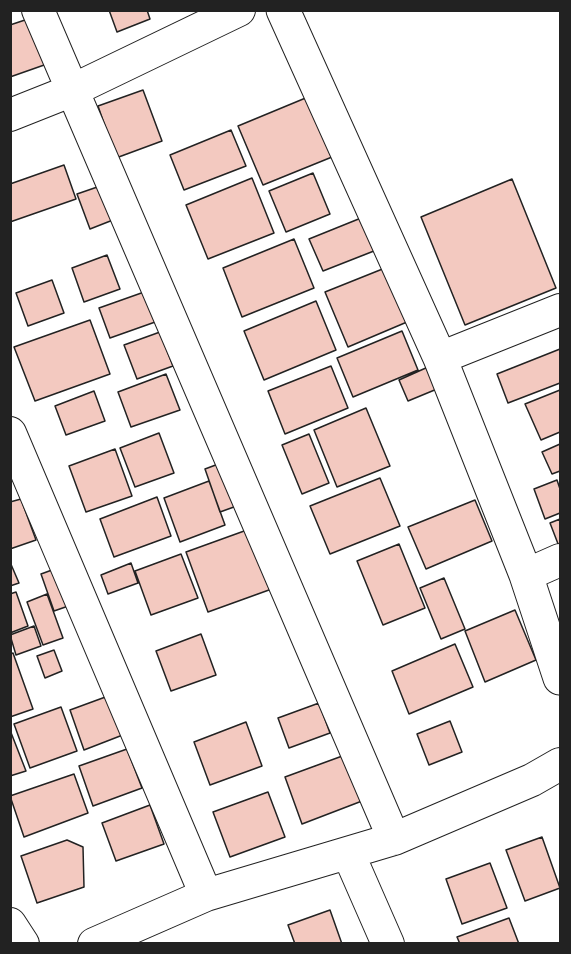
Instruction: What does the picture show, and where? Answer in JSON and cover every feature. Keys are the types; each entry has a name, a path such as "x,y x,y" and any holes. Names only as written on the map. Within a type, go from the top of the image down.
{"street":[{"path":"38,10 394,839"},
{"path":"10,115 72,90 240,10"},
{"path":"283,10 440,358 526,575 561,678"},
{"path":"440,358 561,310"},
{"path":"10,433 206,895"},
{"path":"526,575 561,560"},
{"path":"94,944 206,895 348,855 394,839 532,780 561,764"},
{"path":"348,855 388,944"},
{"path":"10,924 23,944"}],"building":[{"path":"109,10 147,10 150,19 117,32"},
{"path":"31,18 47,64 10,77 10,25"},
{"path":"143,90 162,141 116,158 98,106"},
{"path":"308,97 332,157 263,185 238,126"},
{"path":"231,130 246,166 184,190 170,155"},
{"path":"64,165 76,199 10,222 10,184"},
{"path":"313,173 330,214 286,232 269,191"},
{"path":"252,178 274,233 208,259 186,205"},
{"path":"512,179 556,288 465,325 421,217"},
{"path":"106,184 118,218 90,229 77,194"},
{"path":"366,216 379,249 323,271 309,239"},
{"path":"294,239 314,288 242,317 223,268"},
{"path":"107,255 120,289 84,302 72,268"},
{"path":"385,268 407,322 348,347 325,292"},
{"path":"52,280 64,313 28,326 16,293"},
{"path":"147,291 158,321 110,338 99,308"},
{"path":"316,301 336,350 264,380 244,331"},
{"path":"90,320 110,374 35,401 14,347"},
{"path":"402,331 418,370 353,397 337,358"},
{"path":"160,332 173,366 137,379 124,345"},
{"path":"560,349 560,383 508,403 497,374"},
{"path":"331,366 348,408 285,434 268,391"},
{"path":"428,367 437,389 408,401 399,380"},
{"path":"166,374 180,410 131,427 118,392"},
{"path":"560,390 560,432 541,440 525,404"},
{"path":"94,391 105,421 66,435 55,406"},
{"path":"366,408 390,466 337,487 314,430"},
{"path":"159,433 174,473 135,487 120,448"},
{"path":"309,434 329,483 302,494 282,445"},
{"path":"560,444 560,471 552,474 542,452"},
{"path":"115,449 132,496 86,512 69,466"},
{"path":"229,460 245,503 220,512 205,469"},
{"path":"380,478 400,526 330,554 310,506"},
{"path":"557,480 560,489 560,513 545,519 534,489"},
{"path":"209,481 225,525 180,542 164,498"},
{"path":"157,497 171,536 114,557 100,519"},
{"path":"21,499 36,540 10,549 10,502"},
{"path":"475,500 492,541 426,569 408,527"},
{"path":"560,519 560,549 550,523"},
{"path":"258,526 280,586 208,612 186,552"},
{"path":"399,544 425,608 383,625 357,561"},
{"path":"181,554 198,598 151,615 135,571"},
{"path":"10,562 19,583 10,586"},
{"path":"131,563 138,583 108,594 101,575"},
{"path":"63,566 77,603 54,611 41,574"},
{"path":"444,578 465,629 441,639 420,588"},
{"path":"16,592 28,626 10,633 10,594"},
{"path":"47,594 63,638 43,645 27,602"},
{"path":"515,610 536,660 485,682 465,631"},
{"path":"34,626 41,646 16,655 10,635"},
{"path":"201,634 216,675 171,691 156,651"},
{"path":"455,644 473,687 409,714 392,671"},
{"path":"54,650 62,671 45,678 37,656"},
{"path":"13,653 33,709 10,717 10,654"},
{"path":"119,692 133,731 84,750 70,710"},
{"path":"319,703 330,733 289,748 278,718"},
{"path":"61,707 77,751 30,768 14,724"},
{"path":"450,721 462,752 429,765 417,734"},
{"path":"246,722 262,766 210,785 194,742"},
{"path":"10,730 26,771 10,776"},
{"path":"127,749 142,788 93,806 79,766"},
{"path":"345,755 362,801 302,824 285,777"},
{"path":"74,774 88,813 24,837 10,796"},
{"path":"268,792 285,837 230,857 213,812"},
{"path":"150,805 164,844 116,861 102,823"},
{"path":"542,837 560,888 525,901 506,850"},
{"path":"67,840 83,847 84,887 37,903 21,856"},
{"path":"490,863 507,908 462,924 446,879"},
{"path":"330,910 342,944 295,944 288,925"},
{"path":"509,918 519,944 460,944 457,937"}]}
